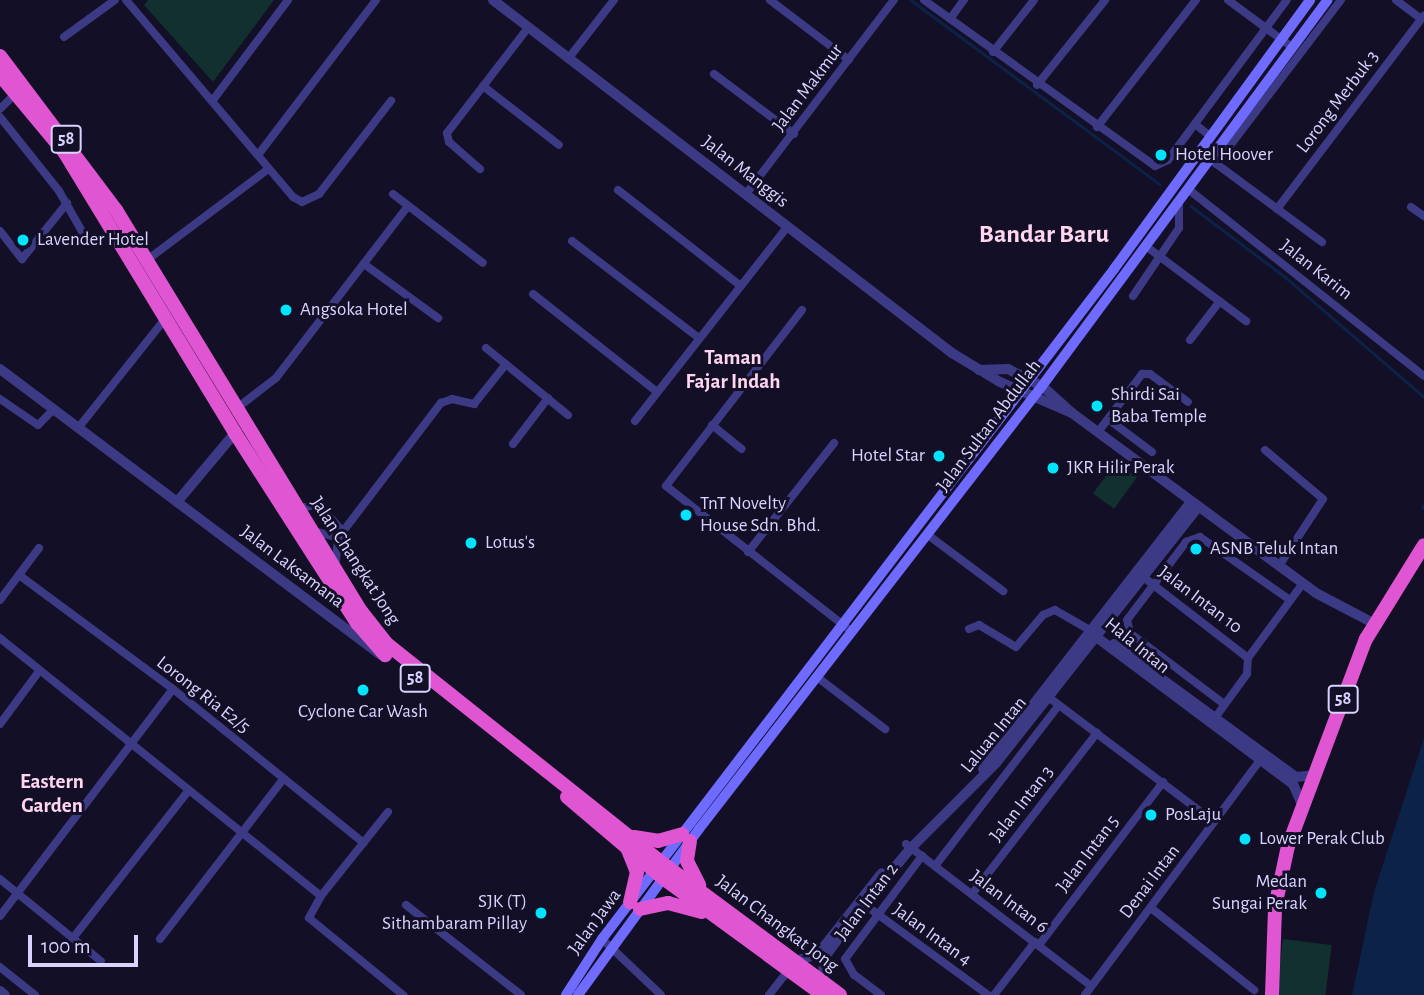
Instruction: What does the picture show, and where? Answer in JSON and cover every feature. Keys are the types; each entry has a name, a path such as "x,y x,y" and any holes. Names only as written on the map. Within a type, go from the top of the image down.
{"highway":[{"name":"Jalan Changkat Jong","path":"0,56 20,90 65,153 235,433 357,622 387,657 628,841"},
{"name":"Jalan Changkat Jong","path":"0,75 20,90 126,226 371,625 394,651 722,921 792,965"},
{"path":"126,226 122,233 131,261"},
{"path":"266,457 275,482 272,492"},
{"name":"58","path":"1272,995 1275,907 1284,862 1302,808 1366,639 1424,545"},
{"name":"58","path":"1284,862 1315,794 1377,625"},
{"path":"703,892 688,867 686,838 628,841 637,872 635,905 683,905 722,921"},
{"name":"Jalan Changkat Jong","path":"662,870 703,892 792,965 823,988 840,995"}],"main road":[{"name":"Jalan Sultan Abdullah","path":"662,870 842,624 1124,255 1311,0"},
{"name":"Jalan Sultan Abdullah","path":"686,838 817,677 1033,398 1188,190 1213,162 1328,0"},
{"path":"1124,255 1147,247 1148,220"},
{"name":"Jalan Jawa","path":"566,995 602,939 635,905 662,870"},
{"name":"Jalan Jawa","path":"578,995 611,947 635,905"}],"street":[{"path":"64,37 115,0"},
{"path":"126,0 293,197 312,201 391,101"},
{"path":"213,100 288,0"},
{"path":"258,155 376,0"},
{"name":"Jalan Manggis","path":"493,0 978,370 1033,398 1072,413"},
{"path":"568,59 613,0"},
{"path":"771,0 849,60"},
{"path":"924,0 1148,165 1161,166 1287,0"},
{"path":"950,19 964,0"},
{"path":"993,52 1034,0"},
{"path":"1037,85 1105,0"},
{"path":"1097,127 1196,0"},
{"path":"1228,0 1293,48"},
{"path":"1213,162 1341,0"},
{"path":"1396,0 1422,17"},
{"name":"Jalan Makmur","path":"746,194 794,134 889,2"},
{"name":"Lorong Merbuk 3","path":"1277,209 1422,17"},
{"path":"480,169 446,138 528,28"},
{"path":"714,74 794,134"},
{"path":"483,86 559,145"},
{"path":"0,108 20,90"},
{"path":"0,117 67,203 84,235"},
{"path":"1195,124 1210,136"},
{"path":"1199,151 1322,242"},
{"path":"147,260 268,169"},
{"path":"618,190 741,286"},
{"name":"Jalan Karim","path":"1188,190 1424,376"},
{"path":"393,194 483,263"},
{"path":"1133,296 1179,228 1179,202"},
{"path":"0,231 22,259 67,203"},
{"path":"237,408 268,387 408,206"},
{"path":"1411,207 1424,216"},
{"path":"635,421 787,226"},
{"path":"572,242 699,338"},
{"path":"1147,247 1246,321"},
{"path":"364,264 438,318"},
{"path":"533,294 657,392"},
{"path":"1190,340 1220,301"},
{"path":"802,310 666,486 852,632"},
{"path":"79,427 165,319"},
{"path":"486,348 568,415"},
{"path":"339,574 333,551 341,535 441,403 452,399 474,404 506,364"},
{"name":"Jalan Laksamana","path":"0,369 387,657"},
{"path":"978,370 1008,369 1030,378 1072,413 1279,566 1303,583 1377,625"},
{"path":"1098,432 1142,374 1150,374 1188,402"},
{"path":"513,444 548,398"},
{"path":"0,399 38,425 54,409"},
{"path":"1108,419 1152,452"},
{"path":"712,425 742,449"},
{"path":"177,502 235,433"},
{"path":"748,552 834,443"},
{"path":"1265,450 1323,499 1279,566"},
{"path":"298,509 318,504 341,535"},
{"name":"Laluan Intan","path":"792,965 818,954 909,846 976,778 1195,505"},
{"path":"310,527 320,535 341,535"},
{"path":"928,535 1003,591"},
{"path":"1224,704 1130,633 1127,620 1186,542 1200,537 1290,600"},
{"path":"0,600 39,548"},
{"name":"Jalan Intan 10","path":"1139,574 1248,659 1247,674 1213,721"},
{"name":"Lorong Ria E2/5","path":"19,575 173,689 364,843"},
{"path":"1248,659 1303,583"},
{"path":"969,629 979,625 1016,647 1043,615 1055,610 1093,633"},
{"name":"Hala Intan","path":"1093,633 1262,757 1297,788 1302,808"},
{"path":"0,638 321,896"},
{"path":"0,724 40,670"},
{"path":"817,677 885,729"},
{"path":"0,916 173,689"},
{"path":"1045,694 1214,822"},
{"path":"935,866 1059,705"},
{"name":"Jalan Intan 3","path":"972,894 1097,733"},
{"name":"Hala Intan","path":"1262,757 1296,777 1314,775"},
{"name":"Denai Intan","path":"1085,995 1262,757"},
{"path":"160,939 283,779"},
{"name":"Jalan Intan 5","path":"994,995 1163,782"},
{"path":"73,938 189,790"},
{"path":"388,812 311,909 309,918 317,929 403,995"},
{"name":"Jalan Intan 6","path":"909,846 1091,986"},
{"name":"Jalan Intan 2","path":"881,995 854,975 845,960 922,856"},
{"path":"0,880 102,961"},
{"name":"Laluan Intan","path":"823,988 824,958 861,902"},
{"name":"Jalan Intan 4","path":"861,902 988,995"},
{"path":"406,905 521,995"},
{"path":"1151,908 1254,990"},
{"path":"602,939 662,995"},
{"path":"769,995 792,965"},
{"path":"0,967 35,995"},
{"path":"0,991 5,995"}],"green space":[{"path":"148,0 274,0 213,82 144,5"},
{"path":"1116,462 1137,477 1114,509 1093,494"},
{"path":"1283,939 1332,945 1325,995 1276,995"}],"water":[{"path":"1424,738 1424,995 1352,995 1374,892"}],"waterway":[{"path":"911,0 1160,184"},
{"path":"1191,206 1284,276 1424,397"}],"place":[{"name":"Hotel Hoover","path":"1161,155"},
{"name":"Lavender Hotel","path":"23,240"},
{"name":"Angsoka Hotel","path":"286,310"},
{"name":"Shirdi Sai Baba Temple","path":"1097,406"},
{"name":"Hotel Star","path":"939,456"},
{"name":"JKR Hilir Perak","path":"1053,468"},
{"name":"TnT Novelty House Sdn. Bhd.","path":"686,515"},
{"name":"Lotus's","path":"471,543"},
{"name":"ASNB Teluk Intan","path":"1196,549"},
{"name":"Cyclone Car Wash","path":"363,690"},
{"name":"PosLaju","path":"1151,815"},
{"name":"Lower Perak Club","path":"1245,839"},
{"name":"Medan Sungai Perak","path":"1321,893"},
{"name":"SJK (T) Sithambaram Pillay","path":"541,913"}],"district":[{"name":"Bandar Baru","path":"1044,235"},
{"name":"Taman Fajar Indah","path":"733,370"},
{"name":"Eastern Garden","path":"52,794"}]}
